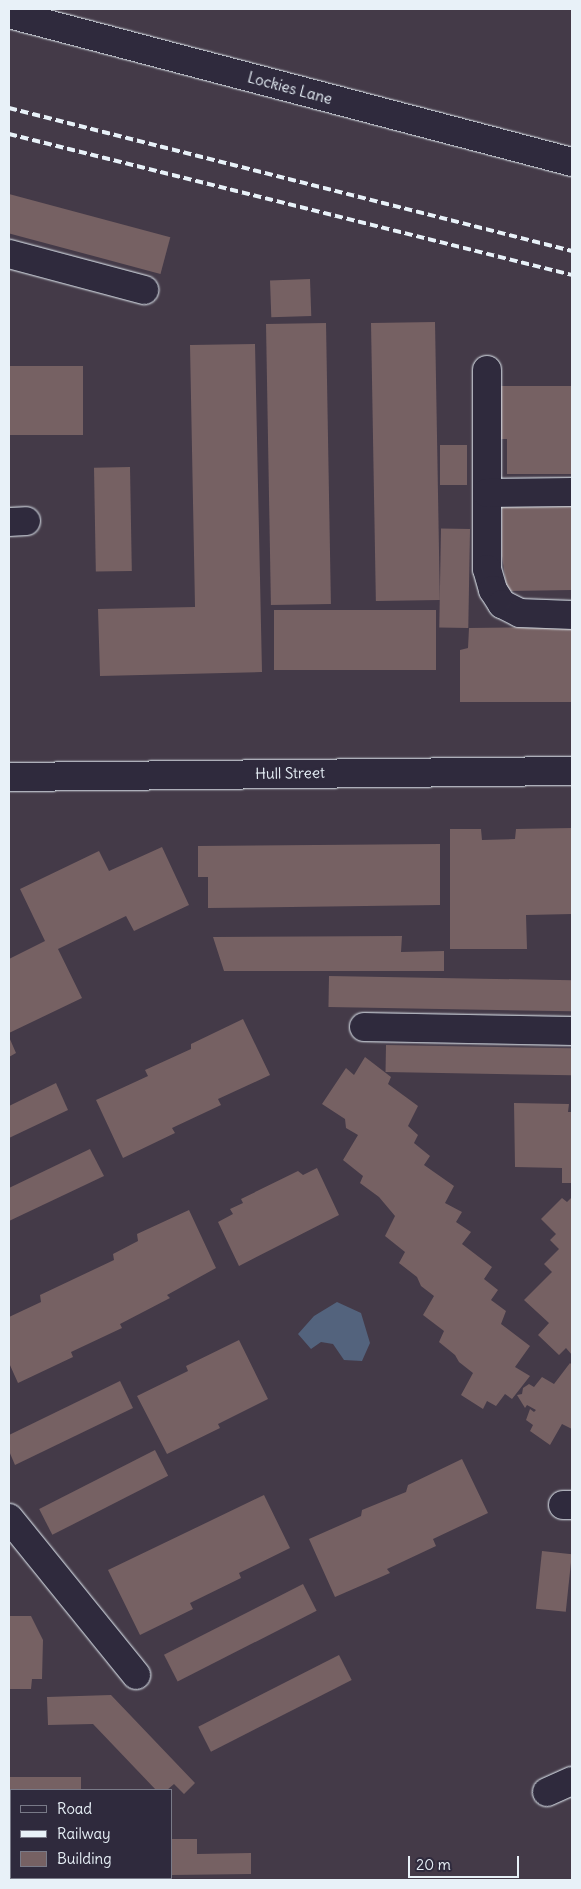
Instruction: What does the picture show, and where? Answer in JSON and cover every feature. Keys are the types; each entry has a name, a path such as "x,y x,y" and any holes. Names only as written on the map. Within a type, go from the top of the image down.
{"street":[{"name":"Lockies Lane","path":"9,14 572,162"},
{"path":"9,254 144,290"},
{"path":"487,370 487,570 493,590 502,604 520,613 572,615"},
{"path":"487,493 572,492"},
{"name":"Hull Street","path":"13,785 572,772"},
{"path":"364,1027 572,1032"},
{"path":"9,1518 136,1675"},
{"path":"547,1792 572,1781"}],"water":[{"path":"337,1302 361,1313 370,1343 362,1361 344,1360 333,1344 321,1342 311,1349 298,1334 314,1316"}],"building":[{"path":"9,194 170,237 160,274 9,233"},
{"path":"310,279 311,316 271,317 270,280"},
{"path":"435,322 440,600 376,601 371,323"},
{"path":"326,323 331,604 271,605 266,324"},
{"path":"255,344 262,672 100,676 98,609 195,607 190,345"},
{"path":"9,366 83,366 83,435 9,435"},
{"path":"501,386 572,386 572,474 507,474 507,439 501,439"},
{"path":"440,445 467,445 467,485 440,485"},
{"path":"130,467 132,571 96,572 94,468"},
{"path":"502,503 572,503 572,590 507,591 502,556"},
{"path":"441,528 470,529 468,628 439,627"},
{"path":"274,610 436,610 436,670 274,670"},
{"path":"572,627 572,702 460,702 460,650 468,648 469,628"},
{"path":"572,828 572,914 526,915 527,949 450,949 450,829 481,829 482,840 515,839 516,829"},
{"path":"440,844 440,905 208,908 208,877 198,877 198,846"},
{"path":"162,847 189,905 134,931 126,916 58,949 82,998 9,1033 9,959 45,941 20,889 99,851 109,871"},
{"path":"402,936 401,952 444,951 444,971 224,971 213,937"},
{"path":"329,976 572,980 571,1011 328,1007"},
{"path":"243,1019 270,1075 218,1099 221,1105 172,1128 175,1133 123,1158 96,1100 148,1076 145,1070 191,1049 191,1044"},
{"path":"9,1037 16,1053 9,1057"},
{"path":"386,1045 572,1048 572,1075 386,1072"},
{"path":"365,1057 391,1077 388,1084 418,1106 408,1126 418,1135 414,1143 430,1156 424,1165 454,1186 445,1203 462,1212 456,1222 471,1232 462,1244 492,1267 484,1279 498,1290 491,1300 506,1311 501,1324 530,1346 515,1367 530,1376 512,1399 505,1394 496,1406 487,1401 483,1409 461,1395 473,1373 439,1342 444,1331 423,1315 434,1296 421,1286 417,1277 399,1263 405,1252 385,1236 395,1216 379,1197 360,1183 363,1176 343,1160 358,1135 346,1128 345,1119 322,1104 346,1068 354,1075"},
{"path":"56,1083 68,1110 9,1138 9,1106"},
{"path":"514,1103 569,1104 568,1112 572,1112 572,1183 562,1183 562,1168 515,1167"},
{"path":"90,1149 104,1176 9,1221 9,1188"},
{"path":"317,1168 339,1215 239,1266 218,1222 233,1214 230,1209 243,1203 241,1199 298,1171 303,1175"},
{"path":"572,1197 572,1355 566,1348 559,1355 538,1335 549,1323 524,1300 552,1272 544,1264 559,1249 550,1240 556,1234 541,1219 562,1198 567,1202"},
{"path":"189,1210 216,1268 167,1295 170,1298 120,1324 122,1328 71,1352 73,1357 18,1383 9,1363 9,1317 41,1302 40,1295 114,1260 113,1254 138,1241 137,1234"},
{"path":"239,1340 268,1399 218,1424 220,1428 167,1454 137,1396 188,1371 186,1366"},
{"path":"570,1363 572,1365 572,1429 562,1424 550,1445 530,1431 533,1425 526,1420 530,1409 534,1412 536,1410 527,1405 525,1408 517,1395 522,1394 523,1388 529,1384 534,1387 542,1377 554,1384"},
{"path":"120,1381 133,1408 15,1465 9,1451 9,1435"},
{"path":"155,1450 168,1476 52,1535 39,1509"},
{"path":"462,1459 488,1513 433,1539 436,1546 387,1569 390,1573 335,1597 309,1539 361,1516 362,1510 406,1492 408,1485"},
{"path":"264,1495 290,1548 239,1573 241,1578 190,1603 193,1609 140,1635 108,1570"},
{"path":"542,1551 572,1554 566,1612 536,1609"},
{"path":"303,1584 317,1611 178,1682 164,1655"},
{"path":"9,1616 31,1616 43,1640 42,1679 32,1679 31,1689 9,1689"},
{"path":"339,1655 352,1680 211,1752 198,1727"},
{"path":"111,1695 195,1783 184,1794 174,1784 168,1789 155,1789 93,1724 48,1725 47,1697"},
{"path":"9,1777 81,1777 81,1789 10,1789 9,1851"},
{"path":"172,1839 197,1839 197,1854 251,1853 251,1874 172,1875"}],"railway":[{"path":"9,108 572,251"},
{"path":"9,134 572,275"}]}
